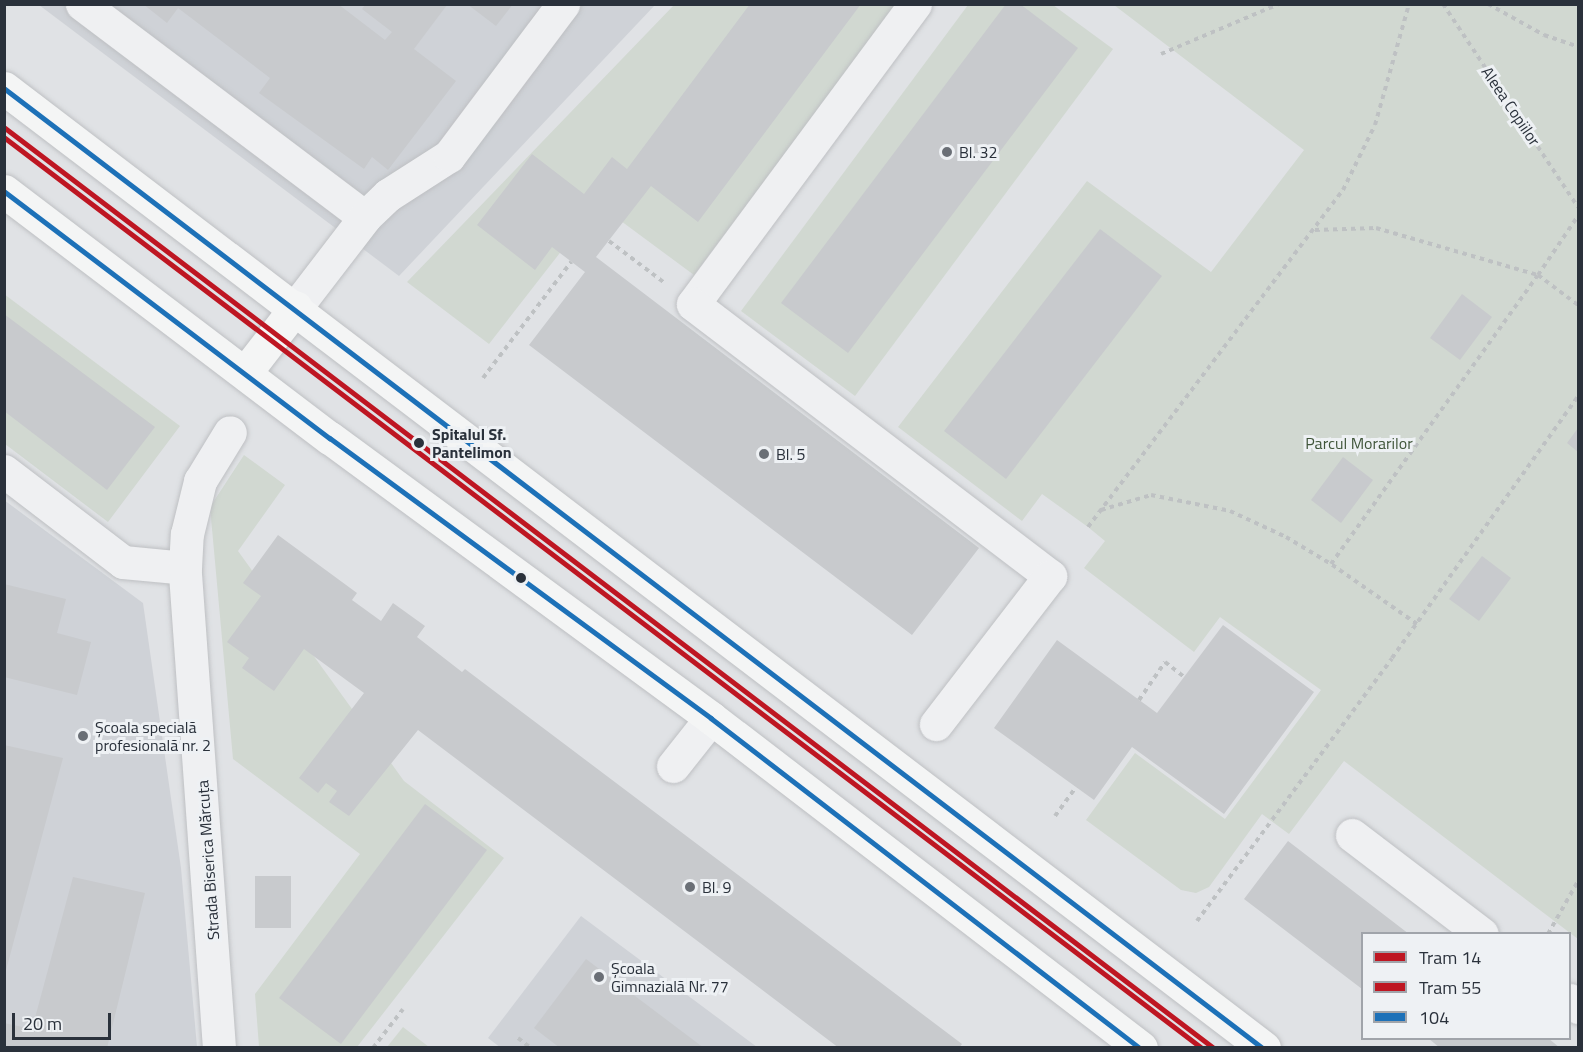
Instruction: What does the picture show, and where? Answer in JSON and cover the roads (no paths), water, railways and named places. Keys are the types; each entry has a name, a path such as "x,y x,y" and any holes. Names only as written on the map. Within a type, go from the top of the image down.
{"main road":[{"path":"4,88 296,307 1264,1047"},
{"path":"4,191 245,373 711,718 1141,1047"},
{"path":"245,373 296,307"}],"street":[{"path":"82,4 365,217"},
{"path":"296,307 365,217 388,195 449,156 563,4"},
{"path":"915,4 693,304 1050,576 936,724"},
{"name":"Strada Biserica Mărcuța","path":"219,1047 185,568 186,534 200,481 230,432"},
{"path":"4,471 123,562 185,568"},
{"path":"673,766 711,718"},
{"path":"1352,835 1481,932"}],"tram line":[{"name":"14","path":"4,127 1214,1048"},
{"name":"55","path":"4,137 1202,1048"}],"place":[{"name":"Bl. 32","path":"947,152"},
{"name":"Spitalul Sf. Pantelimon","path":"419,443"},
{"name":"Bl. 5","path":"764,454"},
{"name":"Şcoala specială profesională nr. 2","path":"83,736"},
{"name":"Bl. 9","path":"690,887"},
{"name":"Școala Gimnazială Nr. 77","path":"599,977"}],"park label":[{"name":"Parcul Morarilor","path":"1359,443"}]}
